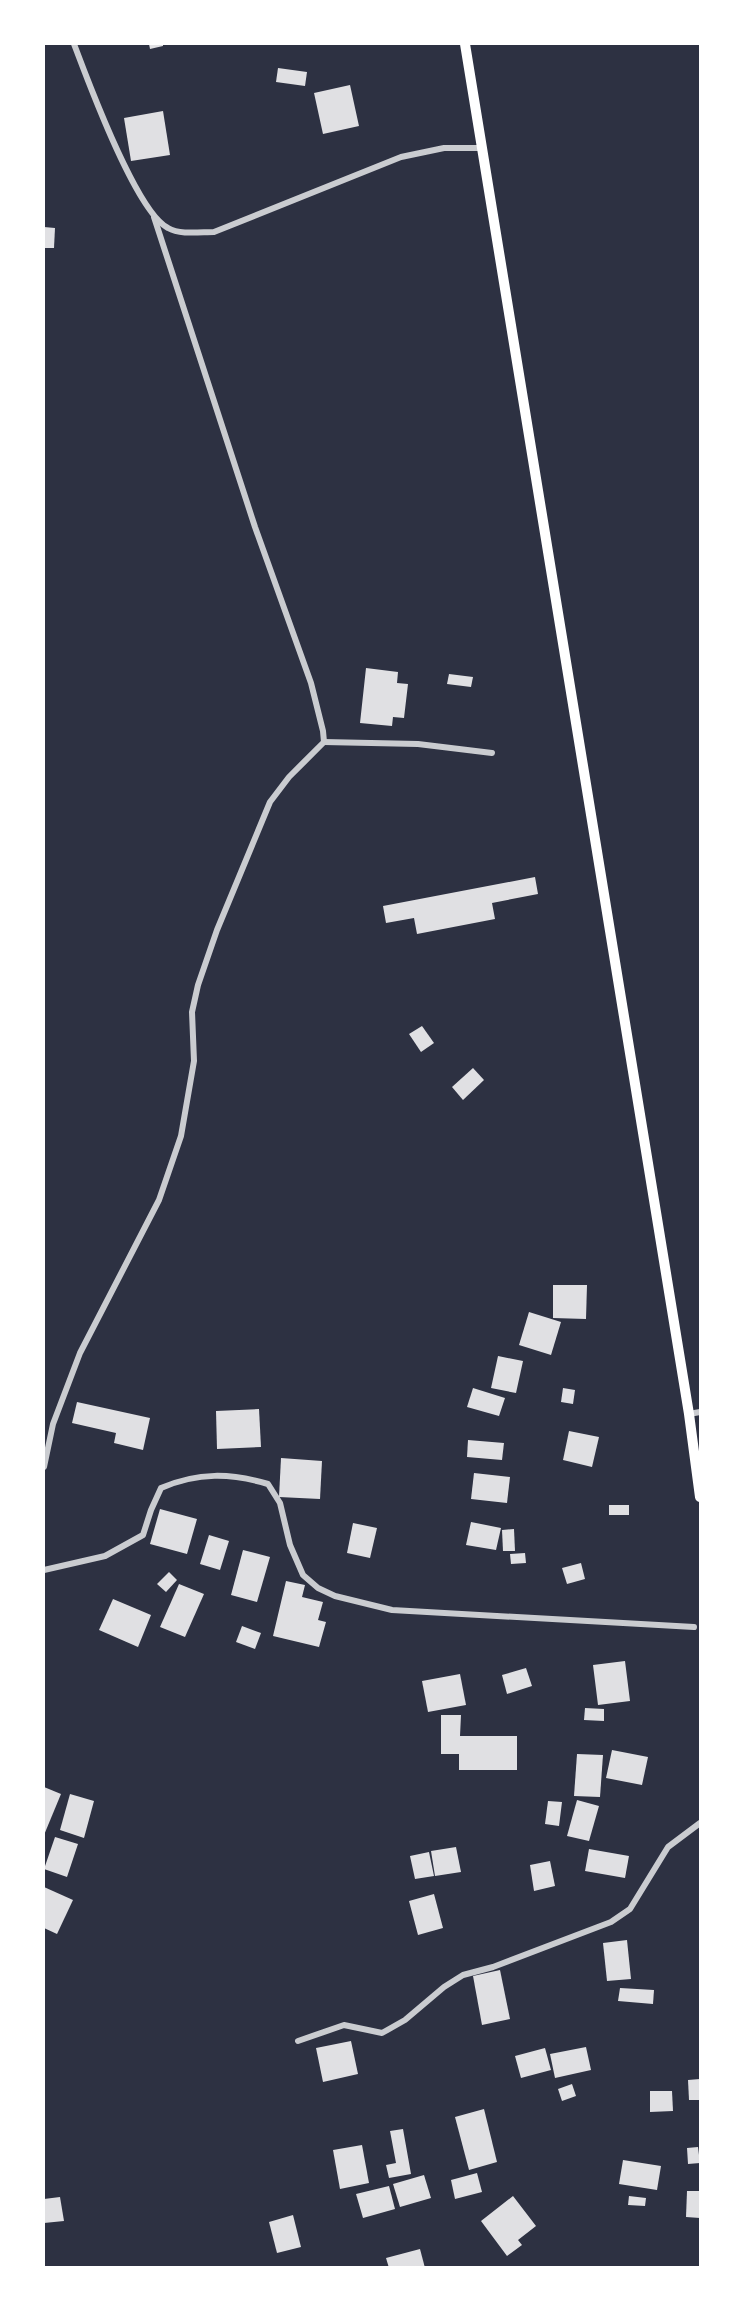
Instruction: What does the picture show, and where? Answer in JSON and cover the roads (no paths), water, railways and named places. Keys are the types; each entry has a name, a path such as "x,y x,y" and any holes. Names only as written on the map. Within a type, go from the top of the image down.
{"main road":[{"path":"465,44 689,1414 700,1497"}],"street":[{"path":"74,44 95,100 142,202 168,229"},
{"path":"159,232 168,229 214,232 401,157 444,148 482,148"},
{"path":"154,217 255,527 311,683 324,742"},
{"path":"44,1467 53,1424 80,1353 159,1200 181,1136 194,1061 192,1012 198,985 217,930 270,802 289,777 324,742 418,744 492,753"},
{"path":"689,1414 700,1412"},
{"path":"44,1570 105,1556 143,1535 151,1510 162,1488 176,1481 224,1474 268,1484 280,1503 290,1545 303,1575 318,1588 335,1596 392,1610 694,1627"},
{"path":"298,2041 344,2025 382,2033 405,2020 444,1987 463,1975 493,1967 611,1922 630,1909 668,1847 700,1823"}]}
